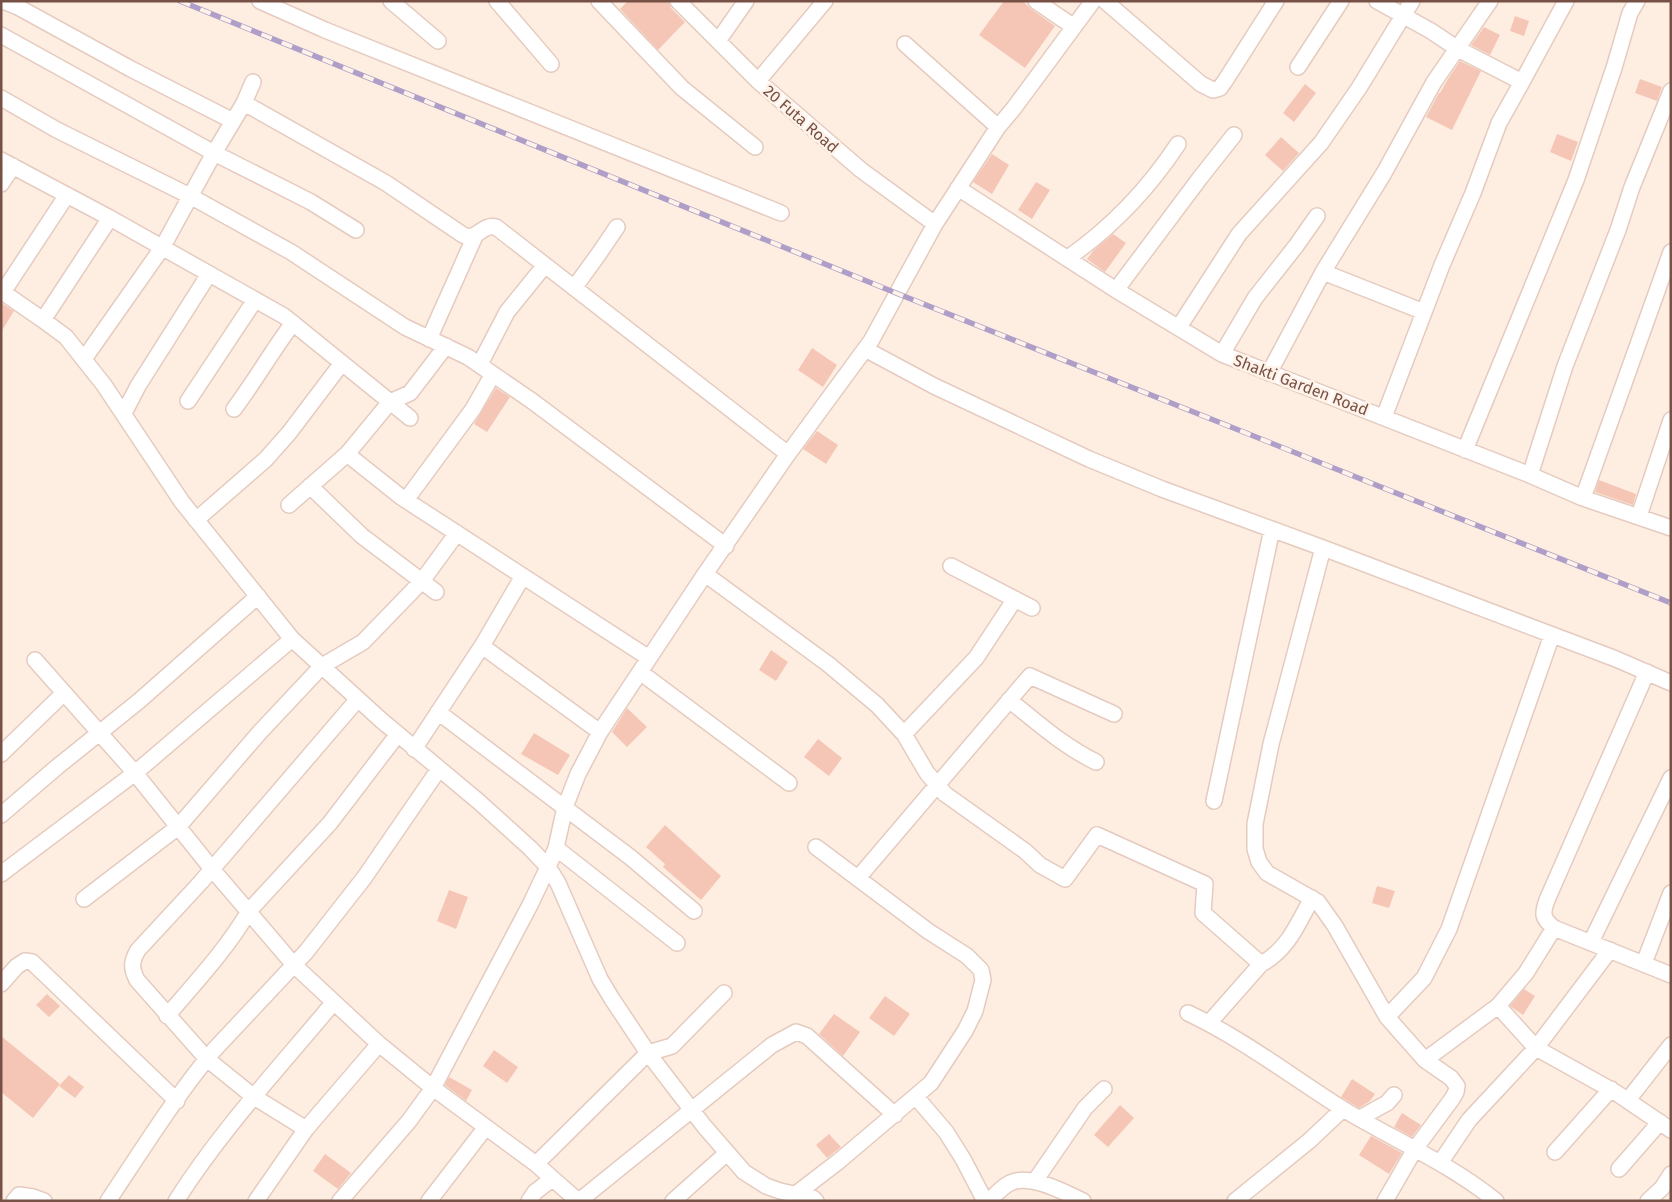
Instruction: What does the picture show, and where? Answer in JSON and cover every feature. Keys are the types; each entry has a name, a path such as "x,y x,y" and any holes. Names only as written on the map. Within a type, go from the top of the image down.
{"street":[{"path":"3,1 18,7 131,69 233,121"},
{"path":"260,1 325,30 781,212"},
{"path":"392,1 438,41"},
{"path":"497,1 551,64"},
{"path":"598,1 682,88 755,147"},
{"name":"20 Futa Road","path":"678,1 758,82 861,170 935,224"},
{"path":"718,41 746,1"},
{"path":"758,82 825,1"},
{"path":"1036,1 1074,27"},
{"path":"340,1201 409,1121 433,1088 548,867 556,848 566,807 578,774 600,732 705,574 788,454 866,349 935,224 998,127 1093,1"},
{"path":"1105,1 1201,84 1213,90 1220,88 1225,81 1276,1"},
{"path":"1298,68 1341,1"},
{"path":"1377,1 1458,49 1522,82"},
{"path":"1179,328 1239,234 1321,143 1384,50 1412,1"},
{"path":"1269,373 1324,272 1384,174 1434,82 1490,1"},
{"path":"1384,417 1499,123 1566,1"},
{"path":"1465,450 1576,180 1614,68 1630,13 1637,1"},
{"path":"1,35 214,152 311,202 356,230"},
{"path":"905,44 998,127"},
{"path":"84,360 162,248 214,152 244,103 253,82"},
{"path":"1530,475 1565,366 1618,230 1635,178 1671,90"},
{"path":"1,98 57,130 190,196 291,252 406,327 480,364 726,546"},
{"path":"244,103 386,182 463,236 468,238 475,236 486,227 496,227 788,454"},
{"path":"1116,290 1234,136"},
{"path":"1068,258 1081,250 1140,195 1178,144"},
{"path":"1,184 7,163 110,218 284,316 410,418"},
{"name":"Shakti Garden Road","path":"958,188 1116,290 1222,354 1530,475 1583,498 1671,528"},
{"path":"67,195 2,291 66,337 124,413 182,502 292,639 358,699 530,848 548,867 558,883 600,979 648,1053 727,1153 744,1172 766,1186 816,1201"},
{"path":"1222,354 1255,298 1292,252 1317,216"},
{"path":"44,320 110,218"},
{"path":"574,288 617,227"},
{"path":"429,339 475,236"},
{"path":"1583,498 1671,252"},
{"path":"480,364 508,312 545,265"},
{"path":"1324,272 1424,312"},
{"path":"124,413 138,386 209,274"},
{"path":"188,401 255,300"},
{"path":"234,409 252,386 274,349 293,323"},
{"path":"289,505 347,454 390,402 410,393 446,346"},
{"path":"866,349 934,386 1089,459 1162,489 1552,635 1671,683"},
{"path":"196,520 266,459 342,363"},
{"path":"406,500 473,409 494,374"},
{"path":"1639,516 1671,420"},
{"path":"347,454 406,500 649,658"},
{"path":"310,486 362,536 436,592"},
{"path":"1214,802 1272,529"},
{"path":"84,899 178,827 260,732 322,666 363,642 422,582 456,533"},
{"path":"1323,548 1271,744 1255,824 1255,849 1259,862 1267,873 1318,902 1335,926 1387,1017 1425,1060 1451,1078 1457,1086 1452,1099 1416,1149 1385,1201"},
{"path":"951,566 1032,608"},
{"path":"705,574 828,664 877,705 904,734 927,773 945,794 1024,851 1040,865 1065,879 1097,835 1205,884 1203,913 1261,964"},
{"path":"414,748 482,646 523,576"},
{"path":"1,815 139,701 258,596"},
{"path":"904,734 976,658 1015,599"},
{"path":"1387,1017 1424,978 1449,929 1552,635"},
{"path":"1,874 135,773 292,639"},
{"path":"482,646 600,732"},
{"path":"35,660 135,773 212,869 294,965 379,1044 433,1088 536,1164 578,1201 772,1045 796,1032 808,1036 895,1114"},
{"path":"640,672 789,783"},
{"path":"1647,672 1543,912 1545,921 1554,928 1671,975"},
{"path":"858,878 936,784 1030,676 1114,714"},
{"path":"1,754 64,693"},
{"path":"306,1129 254,1097 207,1059 137,980 132,969 132,960 138,950 212,869 358,699"},
{"path":"1009,700 1060,741 1096,762"},
{"path":"438,712 566,807 630,857 694,911"},
{"path":"167,1016 241,925 248,911 330,823 398,734"},
{"path":"108,1201 207,1059 306,952 364,878 440,769"},
{"path":"1591,942 1671,778"},
{"path":"796,1194 931,1083 965,1031 980,995 983,980 981,970 967,956 928,931 816,847"},
{"path":"556,848 678,943"},
{"path":"1644,963 1671,893"},
{"path":"1209,1023 1261,964 1272,958 1288,942 1312,898"},
{"path":"1425,1060 1498,1006 1526,973 1554,928"},
{"path":"1440,1163 1469,1120 1536,1048 1610,950"},
{"path":"1,984 16,966 25,961 32,962 177,1101"},
{"path":"536,1164 648,1053 672,1046 724,993"},
{"path":"176,1201 207,1156 254,1097 334,1003"},
{"path":"1498,1006 1536,1048 1610,1089 1666,1126 1620,1169"},
{"path":"1188,1013 1209,1023 1344,1109 1440,1163 1496,1201"},
{"path":"256,1201 306,1129 379,1044"},
{"path":"1628,1100 1671,1045"},
{"path":"1035,1181 1086,1108 1104,1089"},
{"path":"1555,1152 1610,1089"},
{"path":"1360,1118 1387,1103 1394,1095"},
{"path":"916,1097 946,1132 963,1159 971,1178 985,1201"},
{"path":"1235,1201 1309,1141 1344,1109"},
{"path":"429,1201 486,1127"},
{"path":"673,1201 727,1153"},
{"path":"1648,1201 1666,1192 1671,1174"},
{"path":"529,1201 535,1192 552,1178"},
{"path":"989,1201 1008,1183 1020,1179 1035,1181 1076,1199"},
{"path":"14,1201 19,1195 44,1201"}],"building":[{"path":"628,1 669,1 671,8 685,22 658,50 620,9"},
{"path":"1004,1 1023,1 1055,26 1025,68 979,35"},
{"path":"1515,16 1529,21 1524,36 1510,31"},
{"path":"1484,27 1500,35 1490,55 1471,45"},
{"path":"1460,61 1481,71 1452,130 1426,117"},
{"path":"1640,79 1662,87 1657,101 1635,93"},
{"path":"1305,84 1316,93 1294,122 1283,113"},
{"path":"1557,134 1578,142 1571,161 1550,152"},
{"path":"1281,137 1299,153 1283,171 1265,155"},
{"path":"992,154 1009,165 992,194 973,182"},
{"path":"1036,182 1050,190 1032,219 1018,210"},
{"path":"1113,234 1126,243 1105,272 1087,259 1094,250"},
{"path":"1,303 14,311 1,332"},
{"path":"812,348 837,365 823,387 798,370"},
{"path":"496,388 510,397 487,432 474,424"},
{"path":"817,431 838,445 826,464 803,449"},
{"path":"1599,480 1636,494 1633,505 1595,492"},
{"path":"771,650 788,662 776,681 759,670"},
{"path":"627,708 647,727 627,747 612,732"},
{"path":"534,733 570,755 558,775 521,754"},
{"path":"818,739 842,758 829,776 804,757"},
{"path":"665,825 721,876 701,900 663,867 665,864 646,847"},
{"path":"1377,886 1395,891 1389,908 1372,903"},
{"path":"449,890 468,897 456,929 437,921"},
{"path":"1524,989 1535,996 1523,1015 1510,1006"},
{"path":"47,994 60,1006 49,1017 36,1005"},
{"path":"885,996 910,1014 894,1036 869,1018"},
{"path":"834,1014 860,1032 843,1056 819,1034"},
{"path":"1,1036 60,1084 33,1118 1,1092"},
{"path":"494,1050 518,1067 507,1083 483,1066"},
{"path":"69,1075 84,1087 75,1098 59,1086"},
{"path":"449,1077 472,1090 466,1101 445,1085"},
{"path":"1352,1079 1375,1094 1370,1101 1359,1108 1341,1097"},
{"path":"1120,1105 1134,1118 1108,1147 1094,1135"},
{"path":"1402,1113 1421,1125 1412,1137 1394,1127"},
{"path":"829,1134 841,1147 827,1158 816,1145"},
{"path":"1371,1136 1402,1153 1389,1174 1359,1155"},
{"path":"325,1154 351,1173 338,1189 313,1171"}],"railway":[{"path":"180,1 896,293 1671,603"}]}
